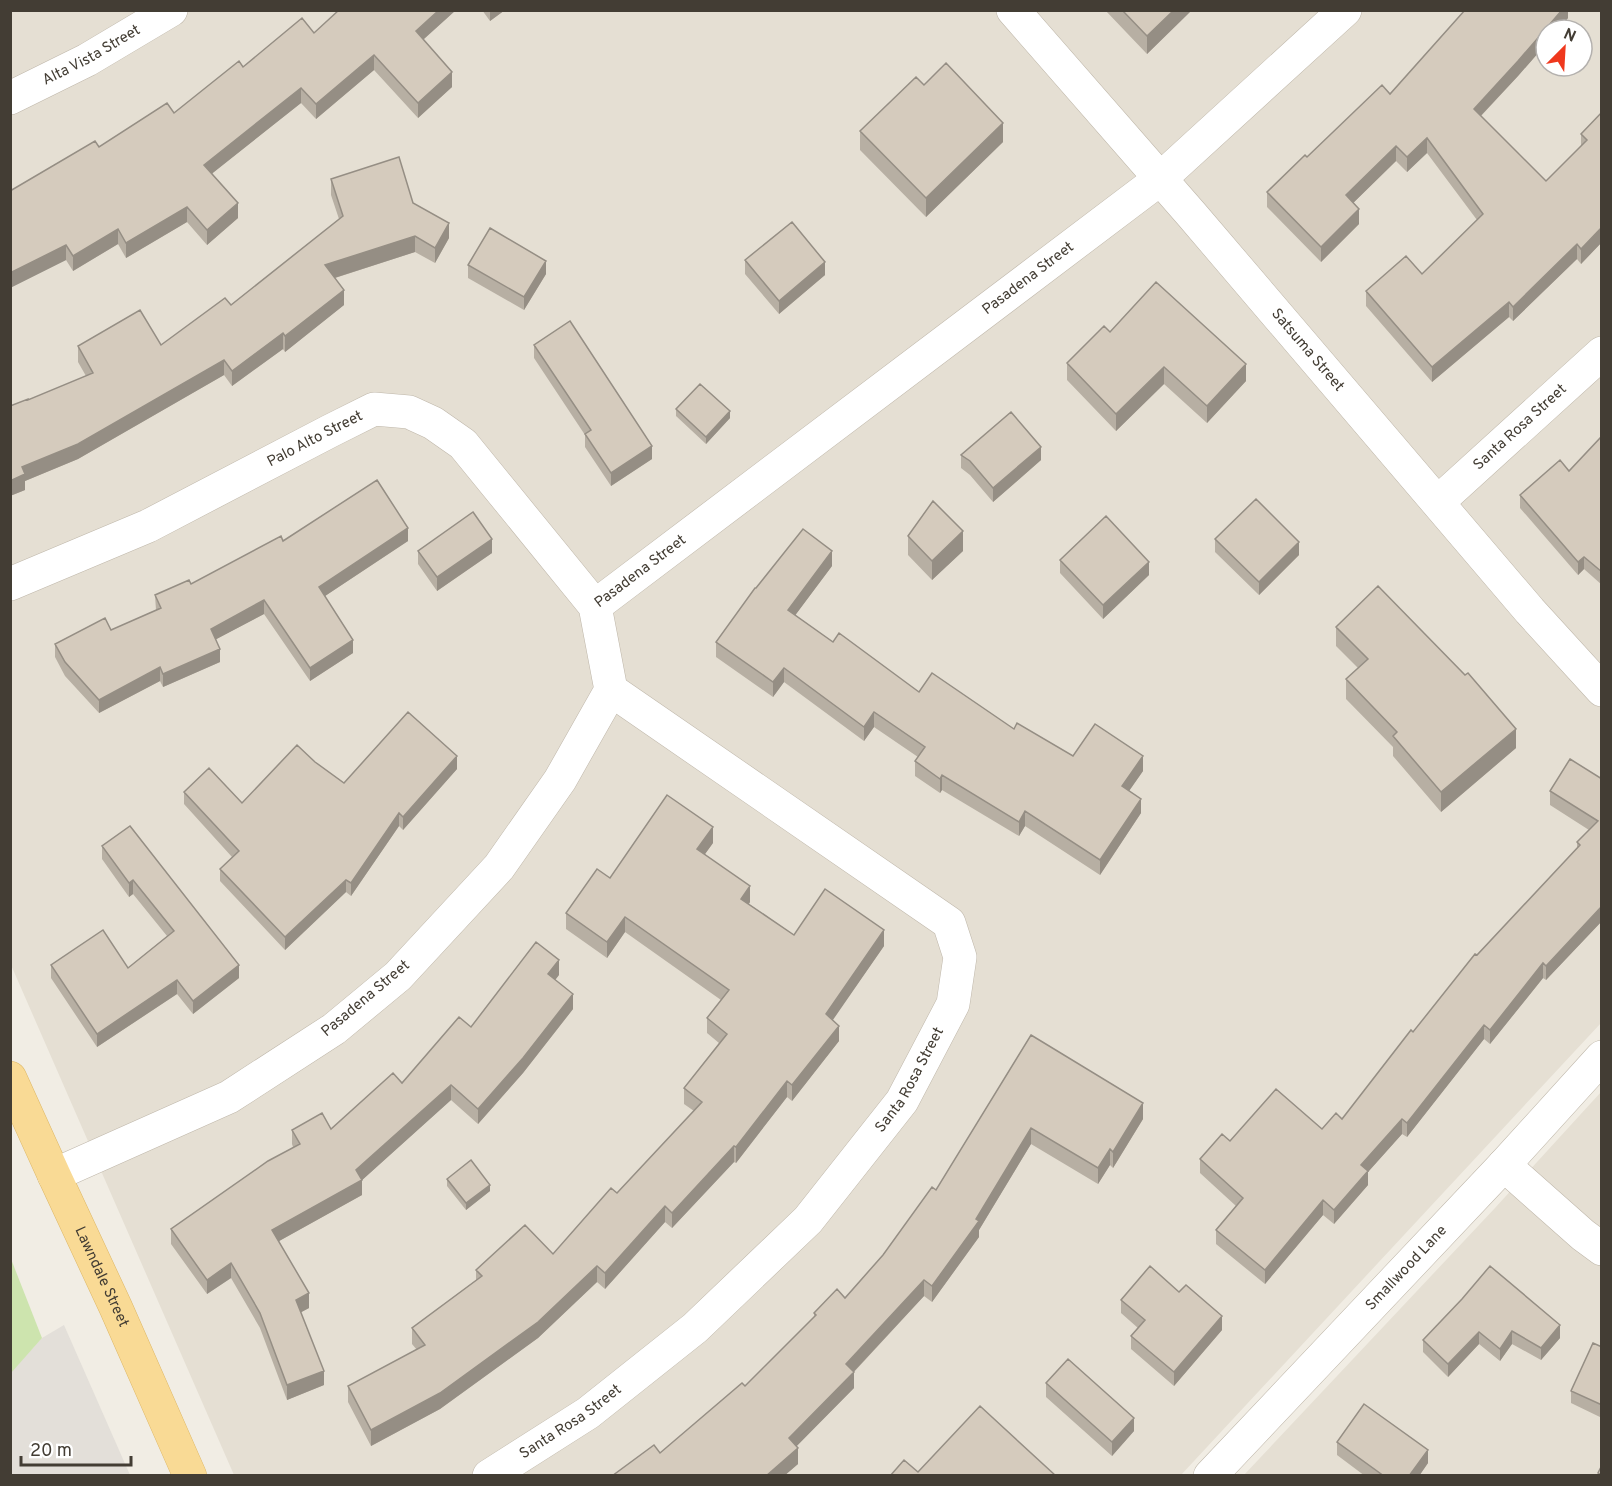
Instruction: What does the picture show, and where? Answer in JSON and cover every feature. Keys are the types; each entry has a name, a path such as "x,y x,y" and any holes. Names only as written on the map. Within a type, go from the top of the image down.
{"main road":[{"name":"Lawndale Street","path":"10,1078 116,1308 190,1476"}],"street":[{"name":"Alta Vista Street","path":"10,98 87,60 171,10"},
{"name":"Satsuma Street","path":"1012,10 1530,611 1602,690"},
{"name":"Pasadena Street","path":"54,1175 229,1097 334,1029 398,976 499,867 560,780 610,690 595,606 1160,179 1345,10"},
{"name":"Santa Rosa Street","path":"1438,502 1602,353"},
{"name":"Palo Alto Street","path":"10,584 148,526 374,410 409,412 433,423 462,444 595,606"},
{"name":"Santa Rosa Street","path":"489,1476 588,1413 695,1328 808,1220 902,1101 953,1004 960,957 950,923 610,690"},
{"name":"Smallwood Lane","path":"1210,1476 1602,1058"},
{"path":"1504,1165 1602,1249"}],"shaded area":[{"path":"10,11 1601,11 1601,1023 1181,1475 234,1475 11,965"},
{"path":"1601,1092 1601,1475 1243,1476 1495,1208"},
{"path":"64,1325 130,1475 11,1475 10,1373 42,1338"}],"green space":[{"path":"11,1259 42,1338 10,1373"}],"building":[{"path":"339,10 439,10 416,31 452,72 418,103 374,55 316,104 301,88 204,165 238,203 207,230 187,207 126,243 118,229 73,256 66,245 10,273 10,191 95,141 99,147 167,103 174,113 239,61 243,67 302,18 314,33"},
{"path":"1122,10 1174,10 1147,36"},
{"path":"1465,10 1562,10 1555,18 1534,18 1534,42 1474,109 1546,181 1587,140 1581,134 1602,112 1602,227 1581,249 1577,244 1513,307 1509,302 1432,367 1366,291 1406,256 1422,274 1483,214 1427,138 1407,157 1396,146 1346,195 1359,209 1321,247 1267,192 1382,85 1390,94"},
{"path":"946,63 1003,123 926,198 860,131 916,77 924,85"},
{"path":"399,157 413,203 449,223 435,248 415,236 325,265 344,290 285,336 283,333 232,371 224,360 78,444 22,467 25,474 10,481 10,406 93,373 78,346 140,310 161,345 225,298 231,305 343,216 331,179"},
{"path":"792,222 825,262 779,301 745,260"},
{"path":"490,228 546,261 524,297 468,265"},
{"path":"1156,282 1246,364 1207,406 1164,367 1116,414 1067,363 1104,326 1110,332"},
{"path":"570,321 652,446 611,473 585,434 591,430 534,345"},
{"path":"700,384 730,411 706,437 676,409"},
{"path":"1011,412 1041,447 993,488 970,461 961,455"},
{"path":"1602,436 1602,572 1584,557 1578,562 1520,495 1560,460 1569,471"},
{"path":"377,480 408,528 319,587 353,640 310,668 264,600 211,629 220,649 163,674 160,667 99,700 65,662 55,644 105,618 111,630 161,608 155,595 189,580 191,584 281,536 283,541"},
{"path":"1256,499 1299,542 1259,582 1215,539"},
{"path":"933,501 963,531 932,561 908,536"},
{"path":"473,512 492,539 437,577 418,551"},
{"path":"1106,516 1149,562 1103,605 1060,560"},
{"path":"803,529 832,551 788,610 833,642 839,633 919,692 932,673 1014,729 1017,723 1073,756 1095,724 1143,756 1122,786 1141,799 1100,860 1025,811 1019,822 942,775 940,779 915,761 925,747 874,712 864,727 784,668 773,682 716,642 755,588"},
{"path":"1378,586 1465,675 1468,673 1516,729 1441,792 1393,736 1397,732 1346,679 1368,659 1336,627"},
{"path":"408,712 457,756 403,817 399,813 351,883 346,880 285,937 220,869 239,851 184,792 209,768 242,803 297,745 315,762 344,783"},
{"path":"1570,759 1602,779 1602,906 1546,966 1543,963 1490,1030 1484,1025 1407,1123 1402,1119 1361,1165 1368,1171 1334,1210 1323,1200 1265,1270 1216,1230 1243,1198 1200,1159 1222,1134 1230,1141 1276,1089 1322,1129 1336,1113 1342,1119 1411,1030 1413,1032 1475,954 1477,955 1580,845 1577,842 1598,821 1550,791"},
{"path":"667,795 713,827 697,849 750,886 741,899 794,935 825,889 884,930 826,1014 839,1026 792,1085 787,1081 736,1147 734,1146 672,1213 665,1206 605,1273 597,1266 538,1322 440,1393 371,1430 348,1386 425,1345 412,1328 482,1276 476,1270 525,1225 553,1254 611,1188 617,1193 702,1102 684,1088 727,1034 707,1018 729,990 625,917 607,942 566,913 597,869 610,878"},
{"path":"130,826 239,965 193,1001 177,980 97,1034 51,965 103,930 128,968 174,931 133,880 129,883 102,846"},
{"path":"536,942 559,960 548,974 573,994 523,1058 478,1109 451,1085 356,1170 362,1180 272,1230 309,1293 296,1300 324,1371 287,1385 260,1313 231,1263 207,1280 171,1229 268,1161 300,1144 292,1130 322,1113 331,1129 393,1073 402,1083 459,1017 471,1027"},
{"path":"1031,1035 1143,1103 1113,1152 1110,1149 1098,1168 1031,1128 976,1219 979,1221 932,1286 924,1280 846,1364 854,1372 789,1438 798,1448 766,1476 612,1476 654,1445 660,1453 742,1383 745,1386 816,1315 814,1313 837,1289 845,1298 883,1255 932,1187 936,1190"},
{"path":"471,1160 490,1185 466,1203 447,1179"},
{"path":"1150,1266 1179,1292 1186,1285 1222,1316 1174,1372 1131,1336 1145,1320 1121,1300"},
{"path":"1490,1266 1560,1325 1541,1348 1512,1331 1500,1349 1479,1332 1448,1364 1423,1340"},
{"path":"1593,1343 1602,1347 1602,1405 1571,1391"},
{"path":"1068,1359 1134,1418 1112,1442 1046,1383"},
{"path":"1364,1404 1428,1450 1409,1476 1384,1476 1337,1442"},
{"path":"980,1406 1056,1476 890,1476 904,1460 918,1472"}]}
